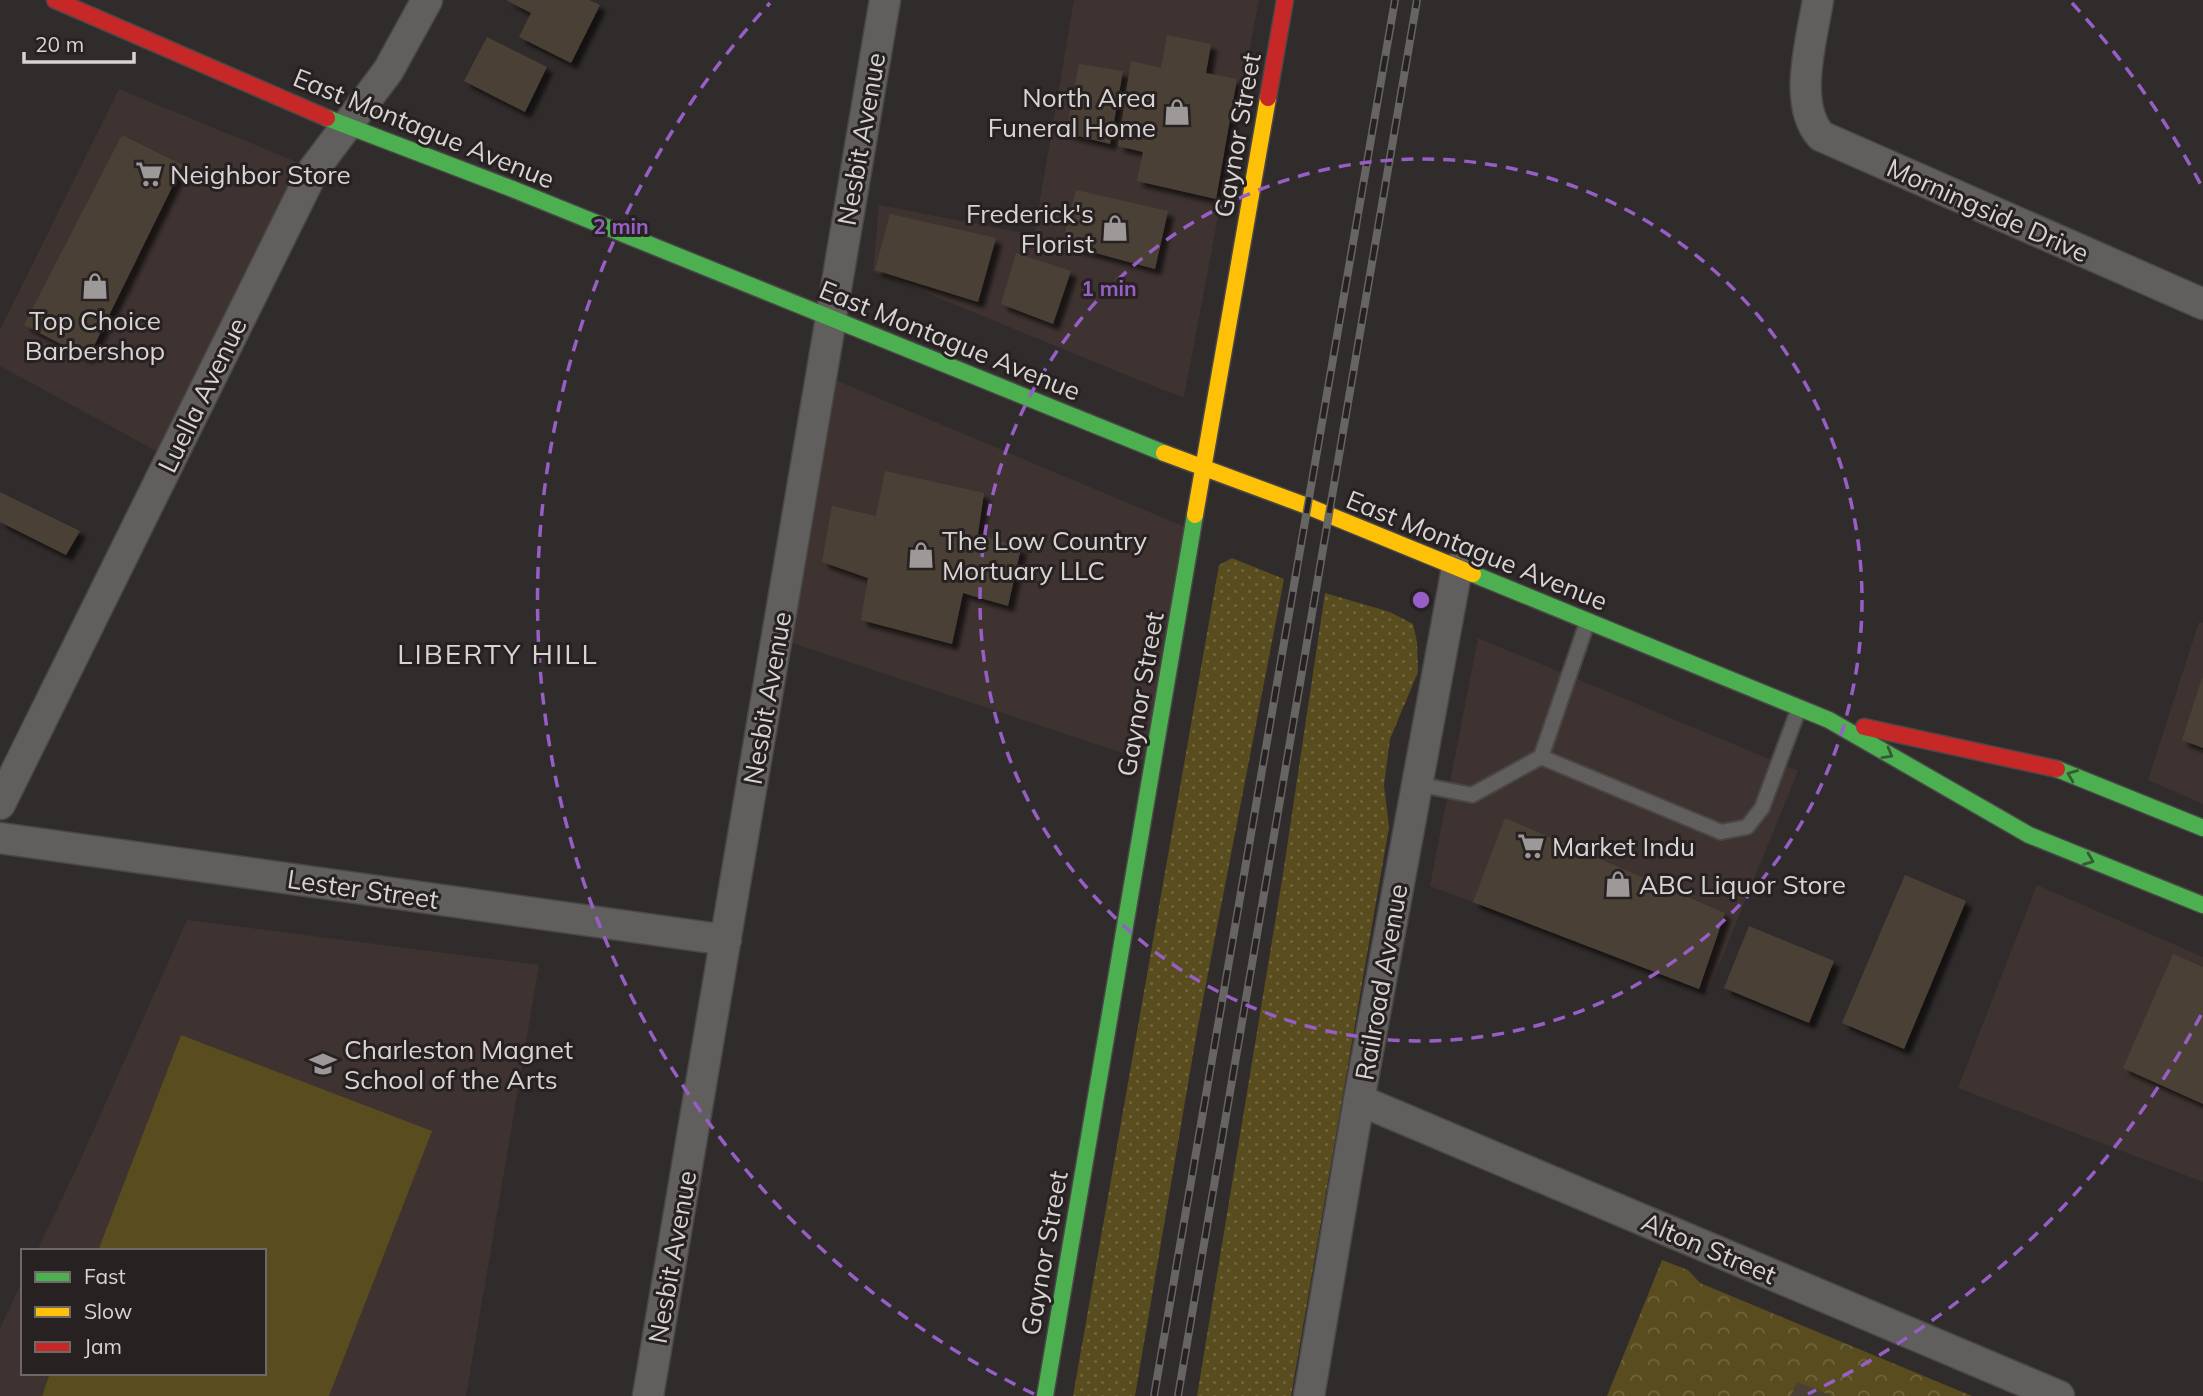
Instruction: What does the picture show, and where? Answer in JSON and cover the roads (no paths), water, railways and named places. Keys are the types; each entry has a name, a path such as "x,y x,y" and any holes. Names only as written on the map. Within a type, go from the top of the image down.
{"main road":[{"name":"East Montague Avenue","path":"55,0 346,126 510,188 1203,469 1307,506 1829,720 2029,835 2203,905"},
{"name":"Gaynor Street","path":"1045,1396 1285,0"},
{"name":"East Montague Avenue","path":"1829,720 2059,769 2203,828"}],"street":[{"name":"Luella Avenue","path":"0,804 314,169 388,71 427,0"},
{"name":"Nesbit Avenue","path":"648,1396 885,0"},
{"name":"Morningside Drive","path":"1818,0 1805,87 1809,116 1821,136 2203,304"},
{"name":"Railroad Avenue","path":"1309,1396 1359,1100 1457,568"},
{"name":"Lester Street","path":"0,838 726,940"},
{"name":"Alton Street","path":"1359,1100 2059,1396"}],"lane":[{"path":"1417,784 1472,795 1541,757 1588,622"},
{"path":"1541,757 1721,832 1747,827 1762,808 1800,708"}],"railway":[{"path":"1154,1396 1395,0"},
{"path":"1178,1396 1417,0"}],"place":[{"name":"North Area Funeral Home","path":"1177,112"},
{"name":"Neighbor Store","path":"149,174"},
{"name":"Frederick's Florist","path":"1115,228"},
{"name":"Top Choice Barbershop","path":"95,286"},
{"name":"The Low Country Mortuary LLC","path":"921,555"},
{"name":"Market Indu","path":"1531,846"},
{"name":"ABC Liquor Store","path":"1618,884"},
{"name":"Charleston Magnet School of the Arts","path":"323,1064"}],"district":[{"name":"LIBERTY HILL","path":"498,653"}]}
